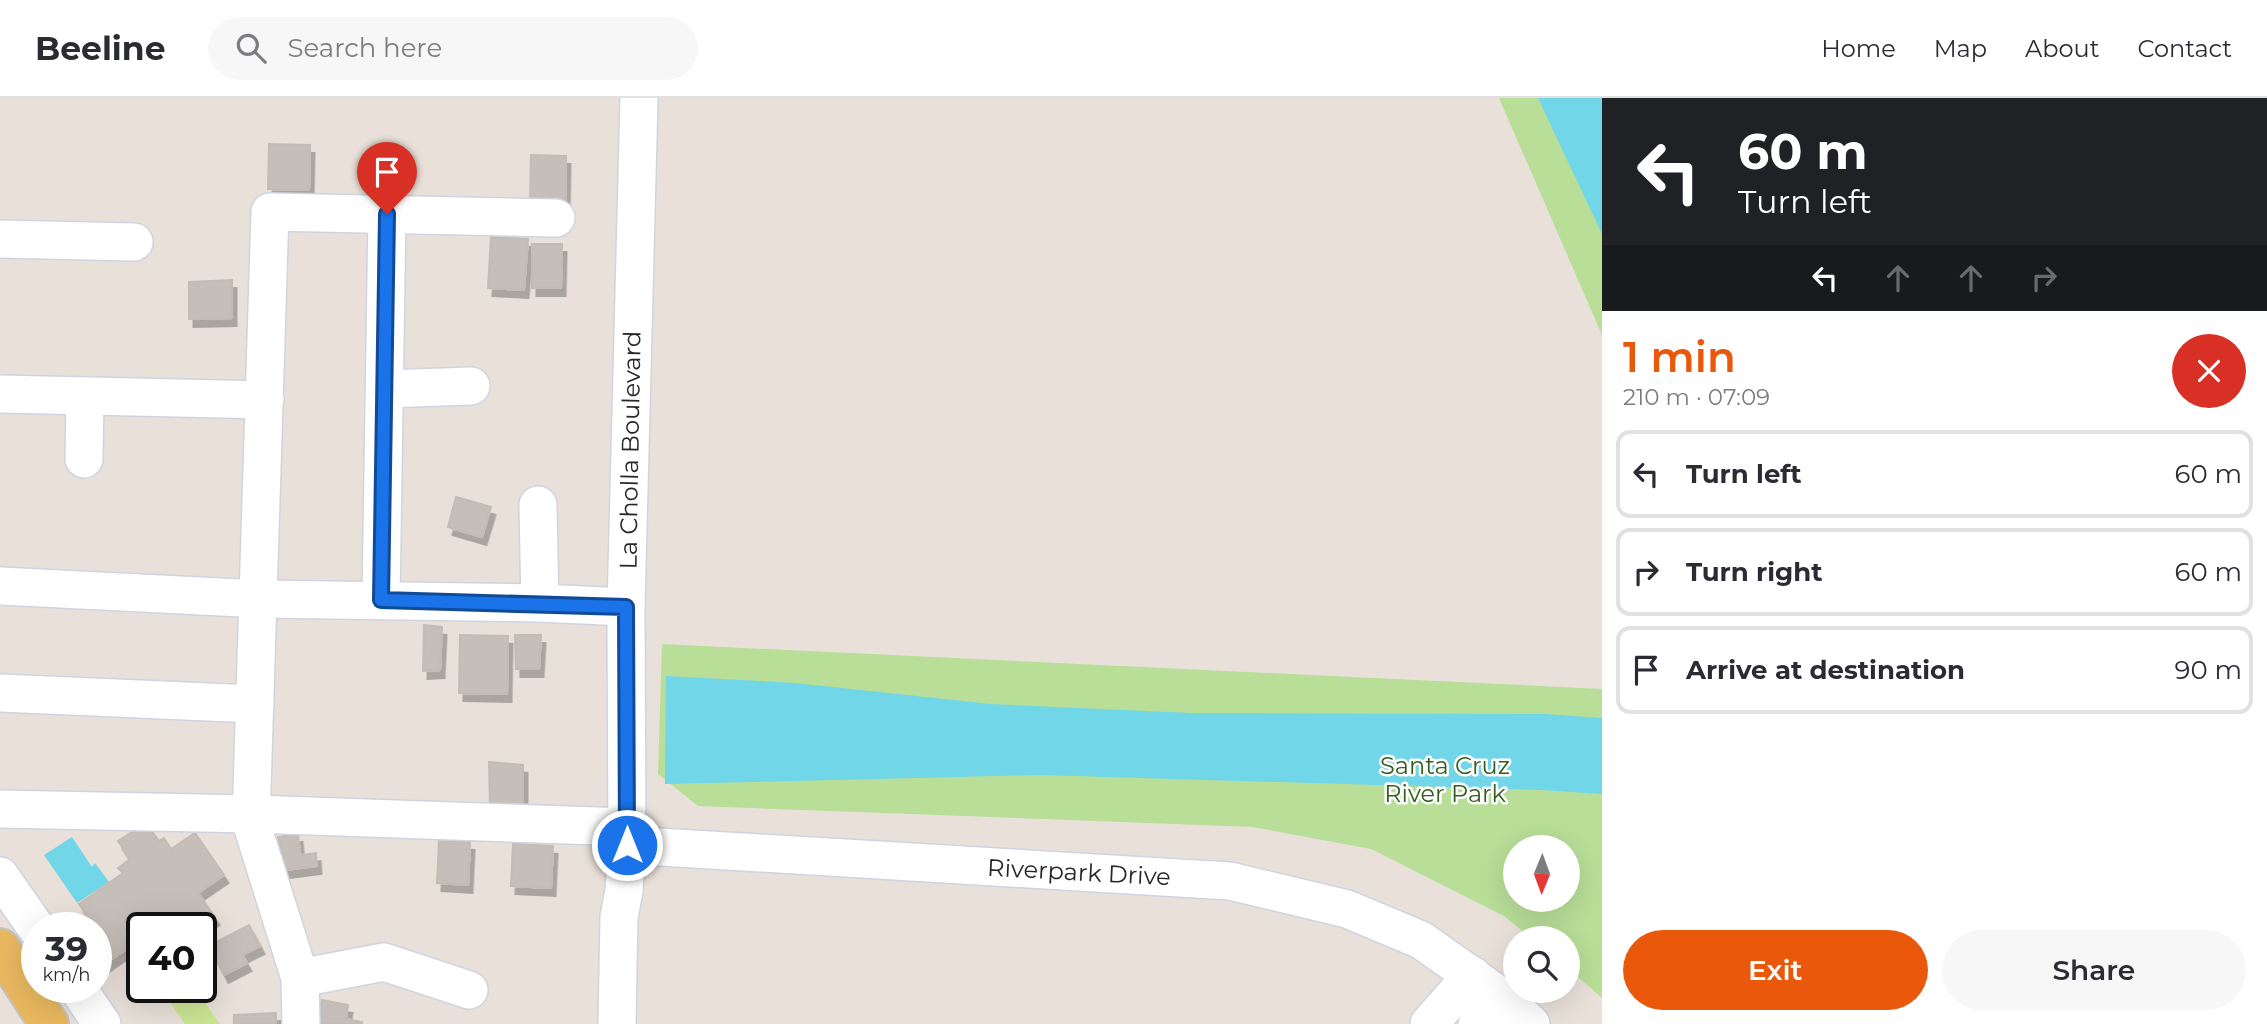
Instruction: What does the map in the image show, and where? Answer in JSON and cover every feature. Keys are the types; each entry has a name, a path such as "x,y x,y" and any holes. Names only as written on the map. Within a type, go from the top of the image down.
{"main road":[{"path":"0,948 50,1024"}],"street":[{"name":"La Cholla Boulevard","path":"617,1024 618,917 624,891 627,836 626,607 639,98"},
{"path":"300,1024 300,978 251,822 270,212 556,218"},
{"path":"381,600 387,214"},
{"path":"0,239 134,242"},
{"path":"385,389 471,386"},
{"path":"0,394 265,400"},
{"path":"84,459 85,396"},
{"path":"538,505 540,603"},
{"path":"0,586 259,599 540,603 626,607"},
{"path":"0,693 255,704"},
{"name":"Riverpark Drive","path":"0,809 251,814 627,836 1230,881 1347,909 1421,940 1503,998"},
{"path":"0,876 25,912"},
{"path":"300,978 384,961 470,990"},
{"path":"1429,1024 1472,975"},
{"path":"1477,1024 1503,998"},
{"path":"88,1003 102,1024"},
{"name":"Riverpark Drive","path":"1508,1003 1531,1024"}],"green space":[{"path":"1499,98 1602,98 1602,335"},
{"name":"Santa Cruz River Park","path":"662,644 1602,689 1602,998 1580,979 1580,926 1516,926 1504,916 1371,849 1253,827 698,806 658,774"},
{"path":"170,1003 205,1003 220,1024 185,1024"}],"water":[{"path":"1538,98 1602,98 1602,234"},
{"path":"666,676 795,683 991,704 1191,713 1545,714 1602,718 1602,794 1043,775 665,784"},
{"path":"72,837 92,867 95,863 109,882 77,903 44,855"}],"building":[{"path":"269,144 310,145 309,190 268,189"},
{"path":"531,155 566,156 565,205 530,205"},
{"path":"491,237 528,239 524,290 488,288"},
{"path":"532,244 562,244 561,288 532,288"},
{"path":"232,280 232,318 189,319 189,282"},
{"path":"456,497 491,507 482,537 448,527"},
{"path":"424,625 442,627 440,670 423,671"},
{"path":"460,635 508,636 507,694 459,693"},
{"path":"515,635 541,635 539,669 516,669"},
{"path":"489,762 523,765 523,809 490,807"},
{"path":"146,823 159,841 164,838 171,849 195,833 224,875 198,893 211,912 126,912 126,949 112,959 112,912 84,912 79,904 123,873 118,868 130,859 118,841"},
{"path":"298,834 300,855 316,853 317,866 271,872 268,847 280,846 278,837"},
{"path":"439,840 470,842 468,885 437,883"},
{"path":"513,844 553,846 551,888 511,886"},
{"path":"249,925 260,946 242,955 247,963 224,975 217,961 217,942"},
{"path":"322,1000 348,1005 346,1019 362,1024 316,1024"},
{"path":"276,1013 276,1024 234,1024 234,1015"}],"route":[{"path":"387,214 381,600 626,607 627,845"}]}
